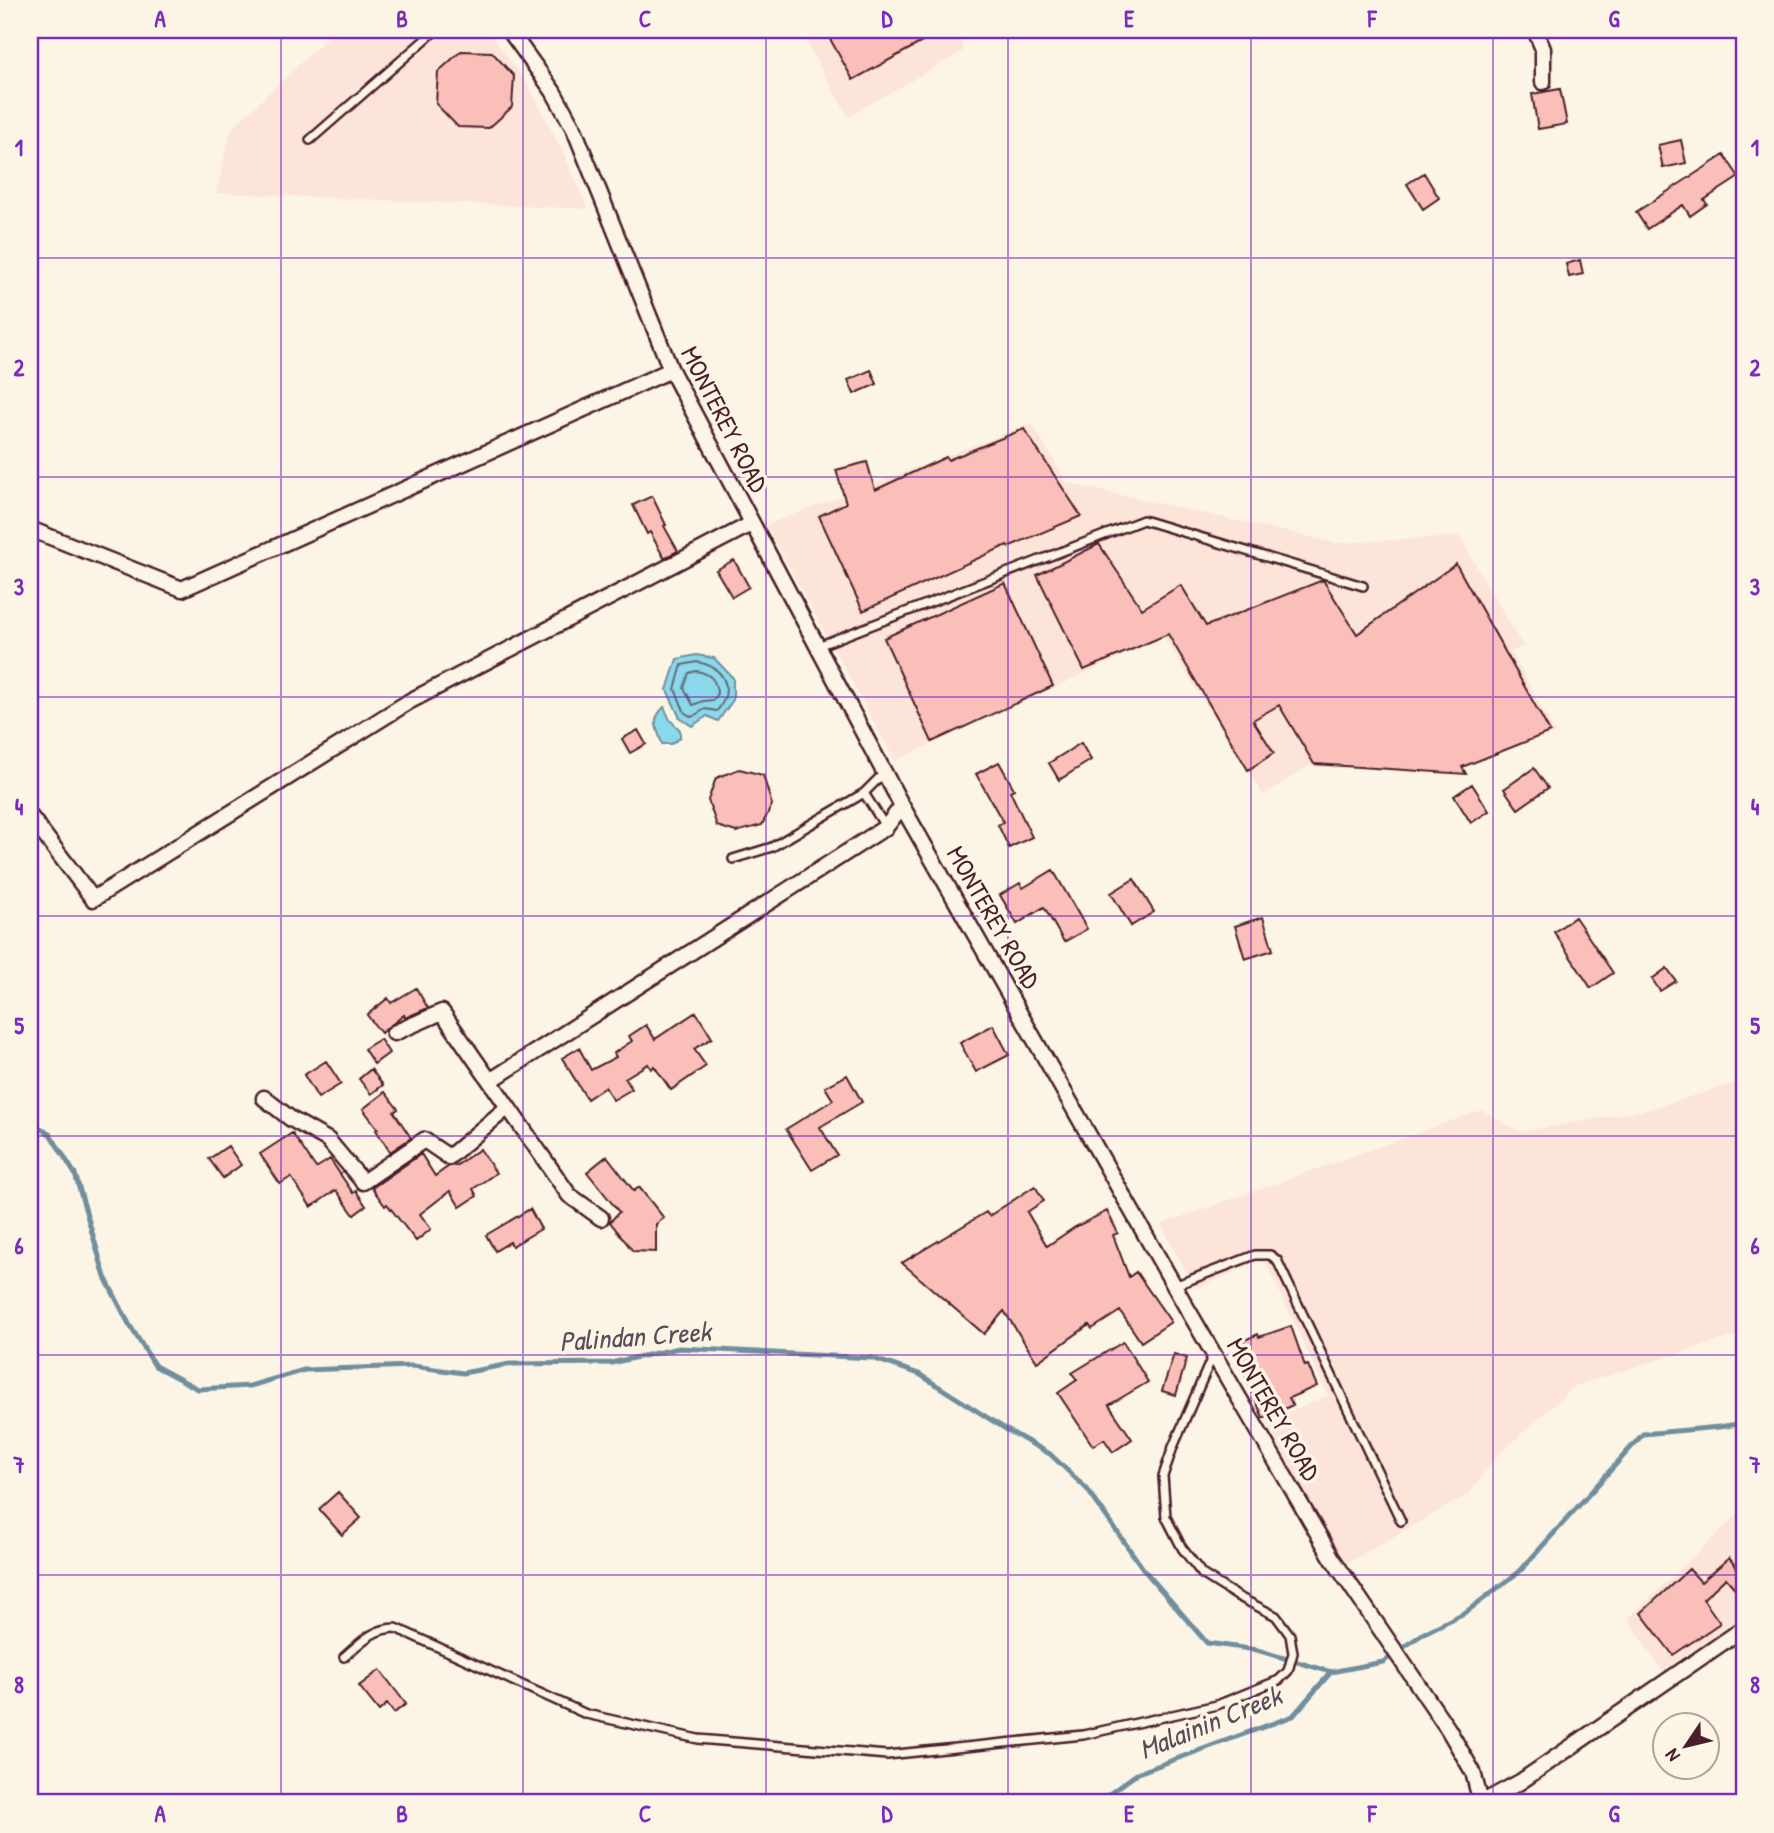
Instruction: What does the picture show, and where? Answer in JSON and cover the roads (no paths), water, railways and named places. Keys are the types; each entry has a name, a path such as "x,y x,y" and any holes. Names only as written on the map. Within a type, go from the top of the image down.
{"street":[{"name":"MONTEREY ROAD","path":"509,30 552,91 573,129 671,370 902,806 1174,1286 1332,1558 1448,1729 1473,1772 1481,1803"},
{"path":"1535,30 1543,49 1543,82"},
{"path":"30,529 182,589 671,370"},
{"path":"30,816 93,900 410,701 751,524"},
{"path":"490,1081 886,827 902,806"},
{"path":"394,1032 442,1012 569,1195 601,1218"},
{"path":"264,1098 291,1119 328,1140 363,1182 424,1140 449,1157 508,1107"},
{"path":"1481,1803 1520,1782 1744,1628"}],"lane":[{"path":"310,140 436,30"},
{"path":"817,646 1143,520 1363,586"},
{"path":"733,859 772,846 864,793 885,772"},
{"path":"864,793 886,827"},
{"path":"1174,1286 1255,1255 1270,1255 1277,1260 1401,1521"},
{"path":"344,1657 373,1633 383,1628 396,1628 586,1714 698,1739 887,1755 1083,1735 1217,1705 1279,1680 1288,1671 1293,1653 1290,1635 1276,1616 1202,1574 1182,1548 1166,1517 1163,1476 1213,1354"}],"water":[{"path":"696,655 714,658 733,678 733,700 718,721 707,716 692,726 680,718 667,690 677,659"},
{"path":"664,707 670,720 680,730 680,738 671,744 662,744 656,724 657,716"}],"waterway":[{"name":"Palindan Creek","path":"30,1122 50,1134 75,1174 105,1277 155,1366 198,1389 250,1386 304,1370 413,1366 463,1373 510,1364 611,1363 679,1348 872,1358 919,1374 1050,1454 1087,1489 1144,1570 1207,1643 1257,1650 1331,1672 1383,1662 1424,1633 1466,1612 1520,1571 1643,1434 1744,1423"},
{"name":"Malainin Creek","path":"1097,1803 1138,1773 1293,1716 1331,1672"}]}
